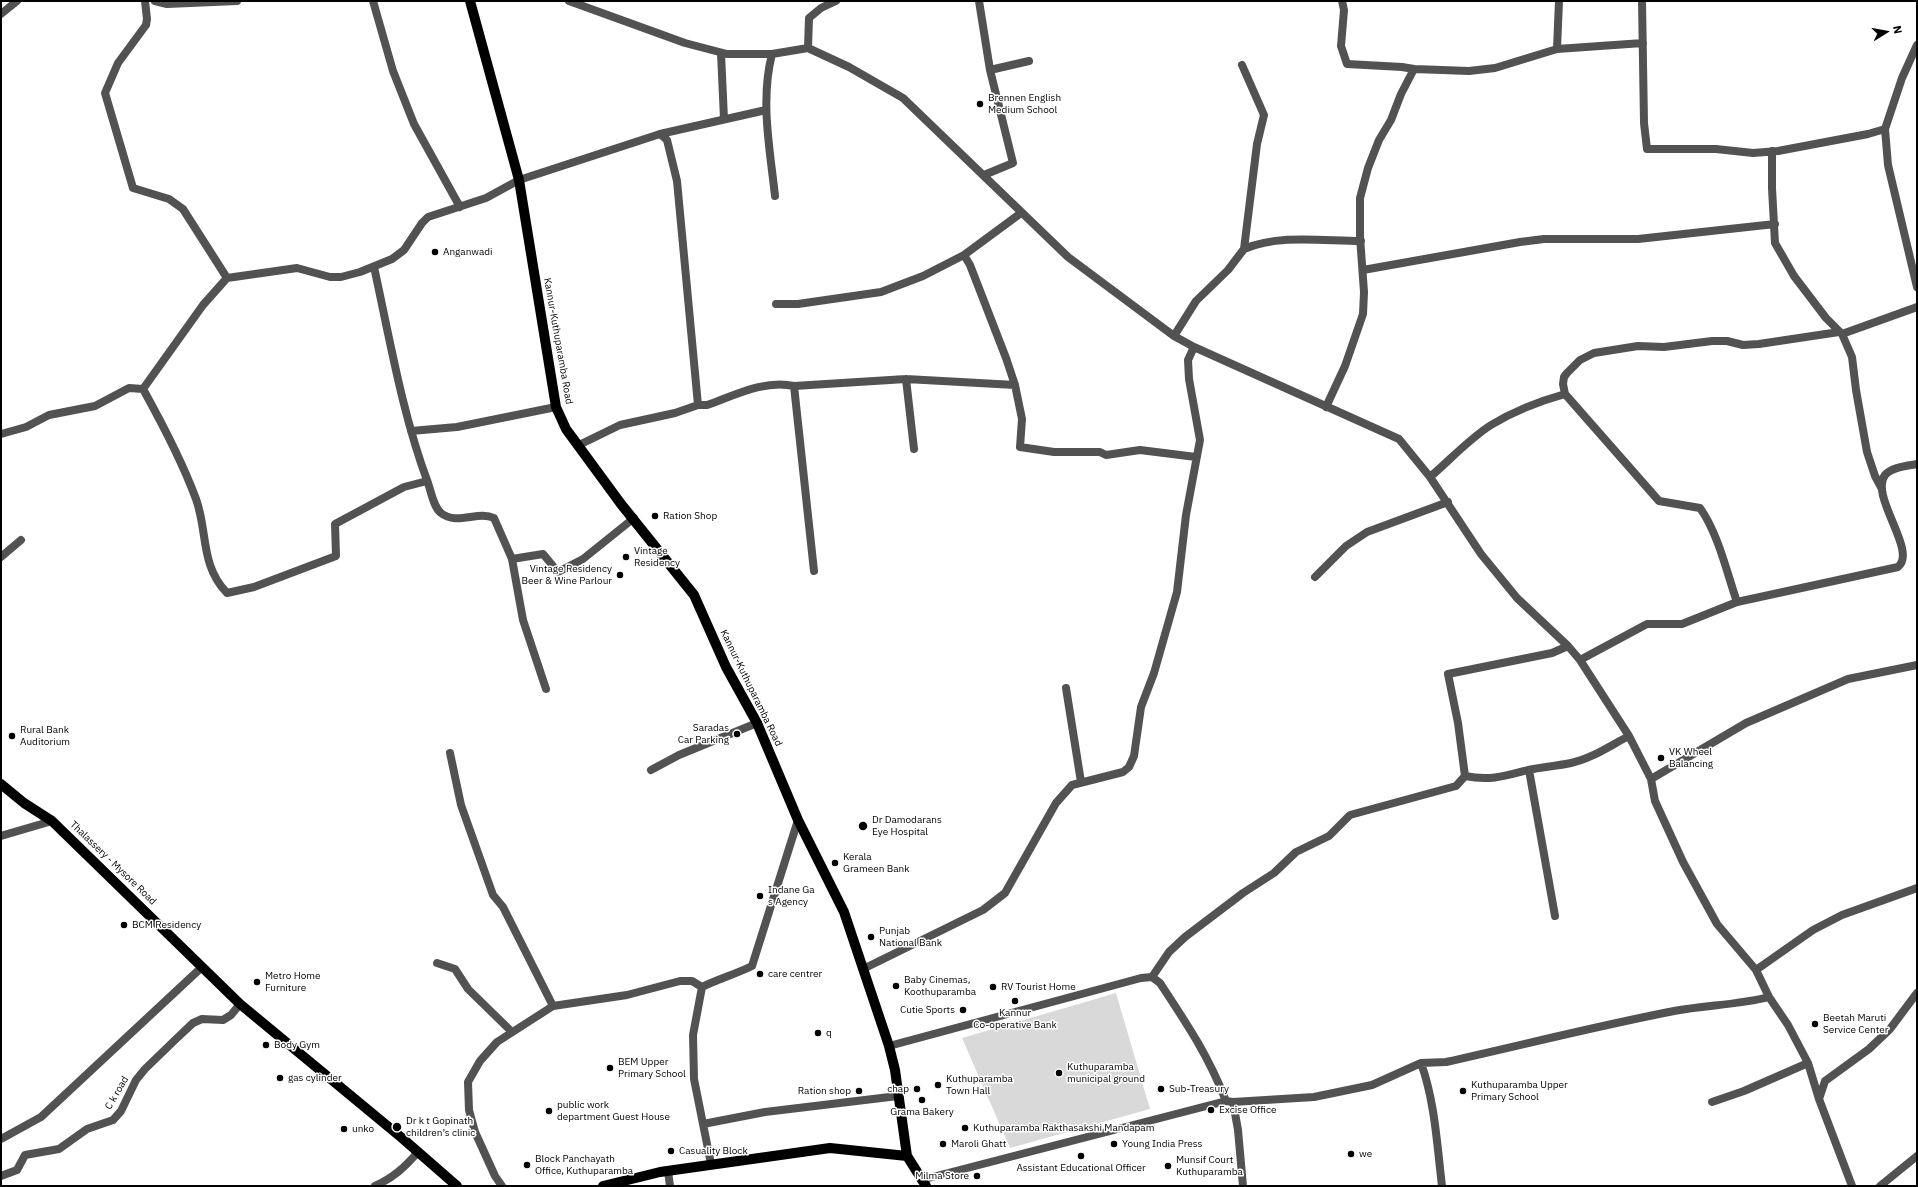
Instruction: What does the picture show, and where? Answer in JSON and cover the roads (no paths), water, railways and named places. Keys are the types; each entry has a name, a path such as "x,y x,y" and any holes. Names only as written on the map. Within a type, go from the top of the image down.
{"main road":[{"name":"Kannur-Kuthuparamba Road","path":"470,1 520,180 556,407 566,430 694,595 726,667 757,723 798,820 844,912 889,1046 895,1070 907,1156"},
{"name":"Thalassery - Mysore Road","path":"1,784 24,803 52,821 240,1004 457,1186"},
{"path":"603,1186 668,1171 830,1148 907,1156 924,1183"}],"street":[{"path":"1,14 17,1"},
{"path":"145,1 147,19 146,25 118,64 105,93 109,109 133,188 170,199 184,209 227,278"},
{"path":"155,1 167,4 237,1"},
{"path":"373,1 393,71 414,124 460,207"},
{"path":"569,1 685,43 721,52 772,54 808,48 849,67 903,98 1068,257 1174,336 1194,347 1399,439 1448,502 1481,554 1517,598 1568,646 1580,660 1629,736 1651,779 1655,801 1683,862 1716,924 1756,970 1769,997 1788,1025 1808,1063 1819,1099 1852,1186"},
{"path":"808,48 809,18 821,8 836,1"},
{"path":"979,1 990,70 1013,163 984,175"},
{"path":"1342,1 1344,10 1341,46 1347,64 1469,71 1489,69 1556,49 1643,43"},
{"path":"1556,49 1559,1"},
{"path":"1642,1 1644,123 1646,149 1716,149 1753,153 1868,134 1884,128"},
{"path":"1917,45 1902,78 1884,128 1888,165 1917,287"},
{"path":"721,52 724,119"},
{"path":"772,54 767,74 766,110 775,196"},
{"path":"990,70 1029,61"},
{"path":"1174,336 1196,302 1228,270 1244,249 1257,144 1264,115 1242,65"},
{"path":"1326,407 1345,366 1363,314 1360,198 1368,168 1379,140 1391,120 1401,94 1414,69"},
{"path":"143,389 203,305 227,278 297,268 319,275 341,277 374,267 392,259 404,250 422,223 428,217 486,198 520,180 660,134 766,110"},
{"path":"660,134 667,140 677,181 698,405"},
{"path":"1580,660 1647,624 1682,624 1737,602 1898,567 1905,559 1898,531 1882,489 1875,476 1867,452 1852,357 1840,333 1794,276 1775,242 1772,188 1772,151"},
{"path":"776,304 798,304 881,292 923,276 964,255 1021,213"},
{"path":"1363,270 1526,241 1544,239 1638,238 1775,224"},
{"path":"1244,249 1266,243 1289,240 1361,241"},
{"path":"964,255 970,265 987,308 1015,385 1022,419 1020,447 1054,452 1100,452 1106,455 1140,450 1196,457"},
{"path":"374,267 405,411 427,481 441,513 454,519 489,515 494,518 512,559 523,620 546,689"},
{"path":"1737,602 1706,516 1700,508 1659,501 1565,394 1563,384 1564,377 1580,360 1594,353 1638,346 1664,347 1720,341 1743,345 1759,344 1840,333 1917,307"},
{"path":"863,969 983,910 1005,893 1056,803 1072,785 1123,772 1129,767 1134,756 1141,707 1154,673 1177,592 1186,515 1199,434 1189,379 1188,360 1194,347"},
{"path":"579,445 620,425 675,413 698,405 707,405 757,387 906,379 1015,385"},
{"path":"906,379 914,450"},
{"path":"794,386 814,571"},
{"path":"1,434 26,427 49,415 95,406 129,388 143,389"},
{"path":"143,389 168,434 196,500 208,562 217,583 226,592 254,586 336,556 335,524 404,487 427,481"},
{"path":"1430,477 1472,439 1492,425 1541,400 1565,394"},
{"path":"411,431 457,427 556,407"},
{"path":"1882,489 1885,475 1892,470 1917,464"},
{"path":"1315,577 1346,546 1367,532 1448,502"},
{"path":"512,559 543,554 558,572 583,560 634,518"},
{"path":"1,557 21,540"},
{"path":"1152,977 1169,952 1186,937 1243,893 1274,873 1296,852 1329,836 1350,815 1456,786 1465,776 1458,723 1448,674 1552,653 1568,646"},
{"path":"1651,779 1746,723 1848,679 1917,665"},
{"path":"1066,688 1081,782"},
{"path":"651,770 679,755 757,723"},
{"path":"1465,776 1475,778 1504,778 1529,770 1572,763 1629,736"},
{"path":"450,753 461,805 493,895 503,907 553,1006"},
{"path":"1529,770 1555,916"},
{"path":"702,987 752,966 798,820"},
{"path":"1,836 52,821"},
{"path":"1756,970 1813,930 1842,915 1917,888"},
{"path":"438,964 455,969 468,989 512,1032"},
{"path":"1,1139 41,1117 202,967"},
{"path":"889,1046 1141,978 1152,977 1160,983 1198,1041 1230,1102 1238,1130 1243,1186"},
{"path":"502,1186 495,1176 474,1132 470,1110 468,1082 480,1061 497,1042 553,1006 627,995 680,981 692,981 702,987"},
{"path":"702,987 693,1035 694,1079 711,1164"},
{"path":"1819,1099 1825,1081 1890,1029 1917,993"},
{"path":"924,1183 1230,1102 1314,1097 1365,1086 1421,1063 1446,1062 1617,1022 1689,1008 1755,1001 1769,997"},
{"name":"C k road","path":"1,1176 17,1170 25,1155 59,1149 87,1129 113,1120 121,1111 136,1080 145,1069 176,1039 194,1023 202,1019 224,1020 240,1004"},
{"path":"1421,1063 1433,1110 1442,1186"},
{"path":"1712,1102 1744,1091 1808,1063"},
{"path":"703,1124 765,1112 898,1096"},
{"path":"375,1186 395,1175 418,1152"},
{"path":"1880,1186 1917,1156"},
{"path":"668,1171 670,1186"}],"place":[{"name":"Brennen English Medium School","path":"980,104"},
{"name":"Anganwadi","path":"435,252"},
{"name":"Ration Shop","path":"655,516"},
{"name":"Vintage Residency","path":"626,557"},
{"name":"Vintage Residency Beer & Wine Parlour","path":"620,575"},
{"name":"Saradas Car Parking","path":"737,734"},
{"name":"Rural Bank Auditorium","path":"12,736"},
{"name":"VK Wheel Balancing","path":"1661,758"},
{"name":"Dr Damodarans Eye Hospital","path":"863,826"},
{"name":"Kerala Grameen Bank","path":"835,863"},
{"name":"Indane Ga s Agency","path":"760,896"},
{"name":"BCM Residency","path":"124,925"},
{"name":"Punjab National Bank","path":"871,937"},
{"name":"care centrer","path":"760,974"},
{"name":"Metro Home Furniture","path":"257,982"},
{"name":"Baby Cinemas, Koothuparamba","path":"896,986"},
{"name":"RV Tourist Home","path":"993,987"},
{"name":"Kannur Co-operative Bank","path":"1015,1001"},
{"name":"Cutie Sports","path":"963,1010"},
{"name":"Beetah Maruti Service Center","path":"1815,1024"},
{"name":"q","path":"818,1033"},
{"name":"Body Gym","path":"266,1045"},
{"name":"BEM Upper Primary School","path":"610,1068"},
{"name":"Kuthuparamba municipal ground","path":"1059,1073"},
{"name":"gas cylinder","path":"280,1078"},
{"name":"Kuthuparamba Town Hall","path":"938,1085"},
{"name":"chap","path":"917,1089"},
{"name":"Sub-Treasury","path":"1161,1089"},
{"name":"Ration shop","path":"859,1091"},
{"name":"Kuthuparamba Upper Primary School","path":"1463,1091"},
{"name":"Grama Bakery","path":"922,1100"},
{"name":"Excise Office","path":"1211,1110"},
{"name":"public work department Guest House","path":"549,1111"},
{"name":"Dr k t Gopinath children’s clinic","path":"397,1127"},
{"name":"Kuthuparamba Rakthasakshi Mandapam","path":"965,1128"},
{"name":"unko","path":"344,1129"},
{"name":"Maroli Ghatt","path":"943,1144"},
{"name":"Young India Press","path":"1114,1144"},
{"name":"Casuality Block","path":"671,1151"},
{"name":"we","path":"1351,1154"},
{"name":"Assistant Educational Officer","path":"1081,1156"},
{"name":"Block Panchayath Office, Kuthuparamba","path":"527,1165"},
{"name":"Munsif Court Kuthuparamba","path":"1168,1166"},
{"name":"Milma Store","path":"977,1176"}]}
